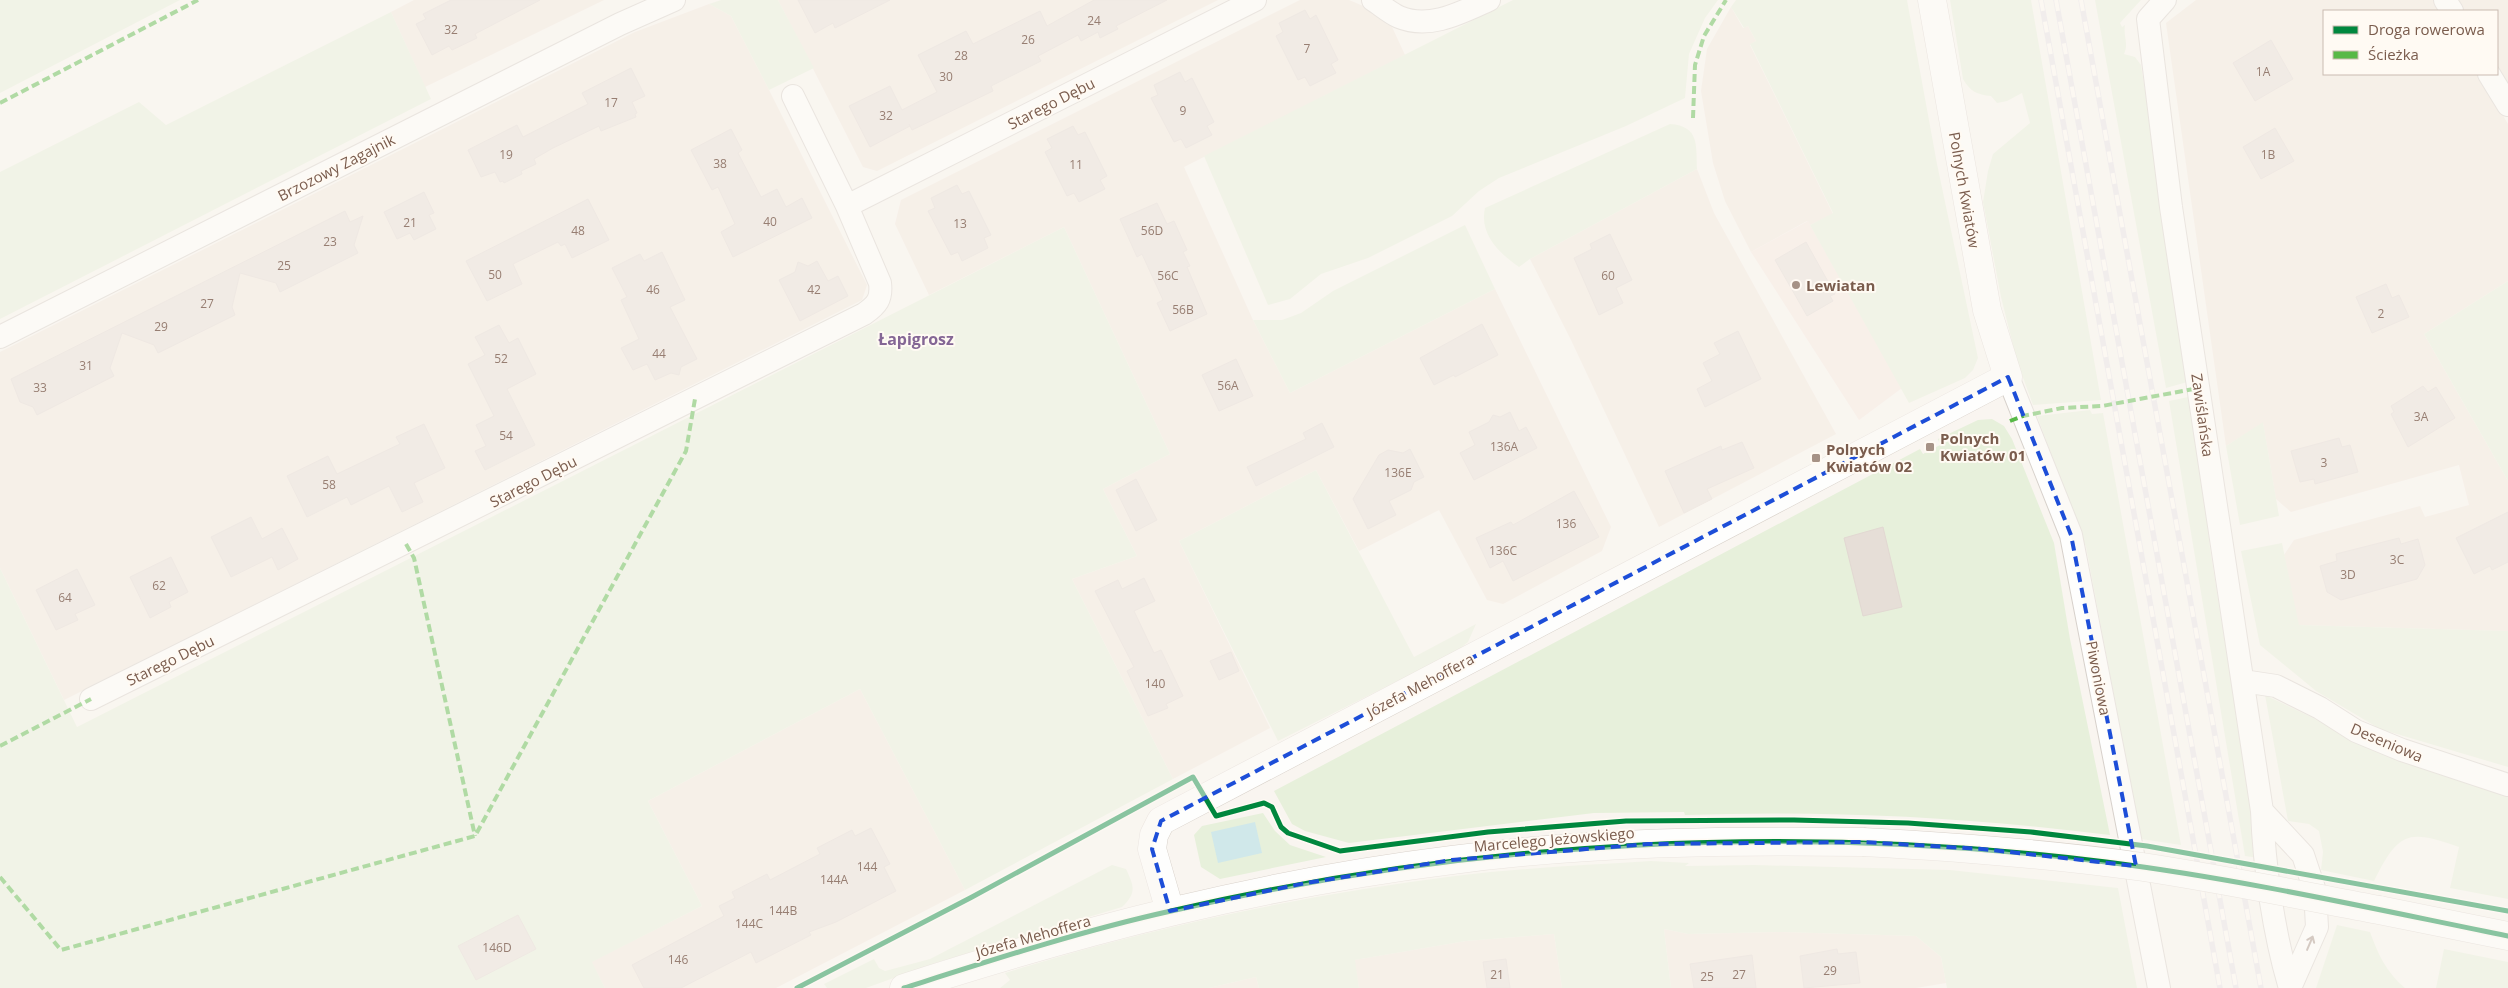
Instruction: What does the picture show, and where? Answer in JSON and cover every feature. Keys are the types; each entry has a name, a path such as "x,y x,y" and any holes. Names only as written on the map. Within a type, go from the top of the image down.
{"street":[{"name":"Brzozowy Zagajnik","path":"0,337 611,29 674,0"},
{"name":"Starego Dębu","path":"847,206 1255,0"},
{"path":"1373,0 1400,18 1425,22 1452,17 1489,0"},
{"name":"Polnych Kwiatów","path":"1932,0 1987,310 2008,377"},
{"name":"Zawiślańska","path":"2165,0 2148,19 2171,207 2262,811 2263,840 2281,952 2290,988"},
{"path":"2490,75 2508,104"},
{"name":"Starego Dębu","path":"91,699 864,314 876,305 881,295 880,283 847,206 793,96"},
{"name":"Józefa Mehoffera","path":"904,988 1041,945 1170,911 1152,850 1154,835 1162,821 2008,377"},
{"name":"Piwoniowa","path":"2008,377 2071,535 2159,988"},
{"name":"Deseniowa","path":"2243,681 2276,686 2320,708 2363,734 2402,750 2508,786"},
{"name":"Zawiślańska","path":"2262,811 2303,855 2315,891 2316,927 2290,988"},
{"name":"Marcelego Jeżowskiego","path":"1170,911 1306,883 1452,860 1648,844 1736,841 1863,842 1982,849 2104,862 2238,883 2508,936"}],"highlighted area":[{"path":"2008,377 2071,535 2136,866 1982,849 1863,842 1648,844 1452,860 1306,883 1170,911 1152,849 1161,821"}],"shaded area":[{"path":"414,0 604,0 425,87 391,12"},
{"path":"778,0 1218,0 877,171 863,167"},
{"path":"1300,0 1349,0 1387,16 1405,55 1184,167 1253,320 1290,393 1495,289 1611,527 1602,551 1503,604 1487,600 1439,510 1359,551 1316,470 1179,541 1270,728 1173,779 1072,579 1137,556 1103,489 1170,454 1064,227 929,295 895,224 901,200"},
{"path":"2196,0 2434,0 2440,10 2323,10 2323,75 2479,75 2508,124 2508,281 2424,334 2508,481 2508,631 2298,625 2284,555 2294,540 2420,506 2425,517 2469,505 2459,465 2291,512 2276,499 2263,423 2226,446 2166,23"},
{"path":"2455,0 2508,0 2508,89 2498,72 2498,10 2461,10"},
{"path":"709,4 731,16 867,285 862,300 64,700 0,568 0,352 635,32"},
{"path":"1731,7 1743,28 1748,26 1756,41 1750,45 1833,214 1810,225 1807,221 1751,252 1725,201 1713,163 1701,91 1707,49"},
{"path":"1697,169 1714,213 1836,434 1659,527 1571,340 1530,259"},
{"path":"1808,221 1902,388 1859,420 1751,252"},
{"path":"860,689 965,890 776,988 605,988 591,962 702,906 648,801"},
{"path":"1664,929 1688,934 1781,932 1916,936 1941,957 1946,983 1916,988 1671,988"},
{"path":"1554,934 1562,988 1359,988 1354,960 1466,941"},
{"path":"1256,977 1259,988 1209,988"}],"green space":[{"path":"0,0 180,0 0,93"},
{"path":"721,0 778,0 814,68 769,90 731,16 709,4"},
{"path":"1513,0 1718,0 1705,18 1689,54 1685,98 1626,126 1499,178 1479,191 1452,216 1368,258 1321,274 1290,299 1268,305 1204,156"},
{"path":"1736,0 1907,0 1937,164 1978,358 1973,370 1965,378 1909,403 1810,225 1833,213 1750,44 1756,41 1748,26 1744,28 1731,7"},
{"path":"1950,0 2031,0 2101,400 2033,405 2017,361 2001,297 1983,202 1993,154 2030,123 2022,93 2007,101 1997,103 1991,96 1974,92 1963,79"},
{"path":"2095,0 2141,0 2120,23 2122,27 2125,25 2126,46 2124,54 2135,57 2141,65 2191,381 2166,388"},
{"path":"391,12 431,99 0,319 0,172 139,102 166,125"},
{"path":"1670,124 1687,129 1691,133 1696,145 1697,169 1530,259 1519,267 1504,256 1492,242 1485,226 1485,208"},
{"path":"1465,225 1495,289 1290,393 1253,320 1282,320 1301,313 1333,291"},
{"path":"1064,227 1170,454 1103,489 1137,556 1072,579 1173,779 965,890 860,689 648,801 702,906 592,962 605,988 0,988 0,568 77,727"},
{"path":"2508,281 2508,481 2424,334"},
{"path":"2193,396 2210,548 2259,858 2245,856 2169,401"},
{"path":"2090,410 2092,414 2103,413 2181,845 2141,839 2086,547 2037,416"},
{"path":"1992,419 2004,426 2012,439 2054,543 2070,639 2110,835 1951,819 1898,816 1791,813 1685,815 1684,812 1594,813 1349,843 1305,831 1292,824 1274,791 1920,449 1923,454 1940,445 1938,439 1978,420"},
{"path":"2263,422 2279,516 2240,525 2226,446"},
{"path":"1316,470 1414,657 1476,624 1468,642 1457,651 1278,741 1179,541"},
{"path":"2282,543 2299,625 2508,631 2508,767 2380,729 2316,691 2260,645 2241,551"},
{"path":"2265,695 2388,754 2508,795 2508,899 2450,888 2459,847 2427,838 2416,837 2406,839 2398,844 2382,865 2374,881 2321,870 2323,852 2319,831 2309,824 2288,821"},
{"path":"1263,813 1275,831 1290,845 1326,857 1220,879 1201,867 1194,835 1202,826"},
{"path":"1651,861 1689,863 1685,866 1754,865 1950,870 2118,888 2137,988 1947,988 1941,957 1916,936 1781,932 1688,934 1664,929 1671,988 1562,988 1554,934 1466,941 1355,960 1359,988 1259,988 1256,977 1209,988 1000,988 1010,980 1005,973 1116,941 1228,914 1342,893 1455,876"},
{"path":"1112,865 1126,869 1131,880 1132,893 1122,907 938,962 866,988 827,988 824,984 874,959 879,968 885,971 930,959"},
{"path":"2337,925 2370,932 2383,962 2405,988 2316,988"},
{"path":"2444,949 2508,962 2508,988 2436,988"}],"water":[{"path":"1255,822 1262,853 1218,863 1211,832"}],"building":[{"path":"451,0 540,0 475,34 477,38 452,50 449,46 432,55 416,24 426,19 423,14"},
{"path":"798,0 890,0 835,28 833,23 815,33"},
{"path":"1094,0 1167,0 1116,26 1118,29 1100,38 1098,32 1081,41 1078,35 1038,56 1041,61 991,86 993,91 912,130 910,126 870,147 849,106 890,86 902,110 937,92 918,55 966,31 973,44 1040,11 1047,26"},
{"path":"1305,10 1310,19 1316,15 1338,60 1331,64 1336,73 1310,86 1305,77 1298,80 1276,36 1283,32 1279,23"},
{"path":"2271,40 2293,79 2255,101 2233,63"},
{"path":"631,68 645,96 632,102 637,113 635,114 636,117 601,131 599,126 553,148 534,159 536,164 521,171 522,174 504,183 503,181 500,182 495,172 481,177 468,150 517,125 523,137 588,104 582,93"},
{"path":"1180,72 1185,82 1192,78 1214,122 1207,126 1212,135 1186,148 1181,139 1174,142 1151,98 1158,95 1154,85"},
{"path":"1073,126 1078,135 1085,132 1107,176 1100,180 1105,189 1079,202 1074,193 1067,196 1045,152 1052,148 1047,139"},
{"path":"2275,128 2294,161 2261,179 2243,147"},
{"path":"731,129 742,150 738,153 761,197 777,189 786,207 802,198 812,218 733,257 721,232 735,224 718,187 712,190 691,150"},
{"path":"957,185 962,194 969,191 991,235 984,238 988,248 962,261 958,252 951,255 928,211 935,208 931,198"},
{"path":"424,192 434,213 429,215 436,229 414,240 410,233 397,239 384,212"},
{"path":"588,199 609,240 572,258 565,244 561,246 558,242 513,264 522,284 487,301 466,261"},
{"path":"1157,203 1167,224 1174,221 1187,250 1183,252 1190,266 1187,267 1207,314 1170,331 1157,303 1163,300 1142,254 1137,257 1120,219"},
{"path":"345,211 350,222 363,216 354,245 358,253 280,292 276,283 240,273 232,307 235,315 158,353 154,345 122,333 110,368 114,376 37,415 33,407 20,402 11,379"},
{"path":"1610,234 1632,280 1616,288 1623,303 1599,315 1574,258 1592,249 1590,244"},
{"path":"1806,242 1835,294 1830,296 1833,301 1807,316 1775,260"},
{"path":"662,252 685,300 670,307 697,359 681,367 679,375 671,373 655,380 647,364 633,370 621,348 639,339 621,300 627,297 612,268 640,254 644,261"},
{"path":"817,261 828,281 838,276 848,296 800,321 779,280 795,272 798,262 808,266"},
{"path":"2386,284 2392,298 2399,295 2409,317 2372,333 2356,297"},
{"path":"1482,324 1498,355 1455,377 1454,375 1434,385 1420,358"},
{"path":"499,325 509,343 518,338 536,374 507,389 535,445 485,470 475,451 486,446 476,425 494,416 468,364 485,355 475,337"},
{"path":"1738,331 1761,379 1705,407 1697,389 1712,381 1703,363 1720,354 1714,343"},
{"path":"1236,359 1253,396 1219,411 1202,375"},
{"path":"2423,386 2428,392 2436,387 2455,418 2408,447 2391,414 2394,412 2391,406"},
{"path":"1510,412 1519,431 1526,427 1537,448 1474,480 1460,453 1475,445 1469,432 1489,422 1493,415 1500,417"},
{"path":"1322,423 1334,447 1256,486 1247,467 1306,439 1303,433"},
{"path":"424,424 445,468 414,483 423,502 402,512 389,486 351,505 347,497 307,517 287,476 328,456 337,474 400,444 396,437"},
{"path":"2339,438 2342,447 2350,445 2358,472 2315,484 2314,479 2300,482 2291,451"},
{"path":"1742,442 1754,468 1707,489 1712,499 1684,513 1665,471 1721,446 1722,450"},
{"path":"1410,449 1424,477 1414,482 1411,490 1389,501 1396,515 1368,529 1353,499 1379,455 1388,450 1403,453"},
{"path":"1136,479 1157,520 1136,531 1116,490"},
{"path":"1574,491 1599,537 1513,581 1503,561 1490,568 1476,538 1511,522 1513,525"},
{"path":"2508,512 2508,562 2492,570 2490,566 2474,574 2456,538"},
{"path":"251,517 262,539 282,528 298,559 278,570 272,557 231,577 211,537"},
{"path":"1883,527 1902,607 1863,616 1844,538"},
{"path":"2399,538 2401,544 2418,539 2425,565 2417,579 2341,600 2327,592 2320,566 2337,561 2336,554"},
{"path":"171,557 188,592 169,602 171,607 150,618 130,577"},
{"path":"77,569 95,605 75,614 78,620 56,630 36,590"},
{"path":"1144,578 1155,601 1134,611 1154,653 1161,650 1183,696 1166,704 1168,708 1148,716 1127,671 1134,667 1095,591 1118,580 1122,589"},
{"path":"1231,652 1239,671 1219,680 1210,661"},
{"path":"871,828 890,864 884,867 896,891 836,922 809,932 811,935 756,963 751,952 681,988 644,988 632,965 724,916 719,906 735,898 732,892 767,874 770,880 820,854 817,848 852,830 855,836"},
{"path":"518,915 536,949 476,980 458,946"},
{"path":"1837,949 1838,954 1856,952 1860,983 1804,988 1800,956"},
{"path":"1752,955 1756,988 1694,988 1690,964"},
{"path":"1506,959 1510,988 1487,988 1483,962"}],"railway":[{"path":"2041,0 2220,988"},
{"path":"2056,0 2236,988"},
{"path":"2081,0 2261,988"}],"marked path":[{"path":"0,103 198,0"},
{"path":"1693,118 1695,65 1704,36 1726,0"},
{"path":"2010,421 2023,416 2062,408 2102,406 2199,388"},
{"path":"0,877 61,950 475,836 686,451 695,399"},
{"path":"406,544 414,558 475,836"},
{"path":"0,746 91,699"}],"cycle path":[{"path":"797,988 972,897 1193,777 1216,816 1264,803 1272,807 1281,827 1288,833 1340,851 1488,832 1626,821 1794,820 1908,823 2031,832 2147,846 2508,911"},
{"path":"904,988 1037,946 1104,928 1171,911 1286,887 1402,868 1519,854 1636,845 1754,842 1871,843 1989,850 2106,862 2257,886 2508,936"}],"place":[{"name":"Lewiatan","path":"1796,285"},
{"name":"Polnych Kwiatów 01","path":"1930,447"},
{"name":"Polnych Kwiatów 02","path":"1816,458"}],"district":[{"name":"Łapigrosz","path":"916,339"}]}
